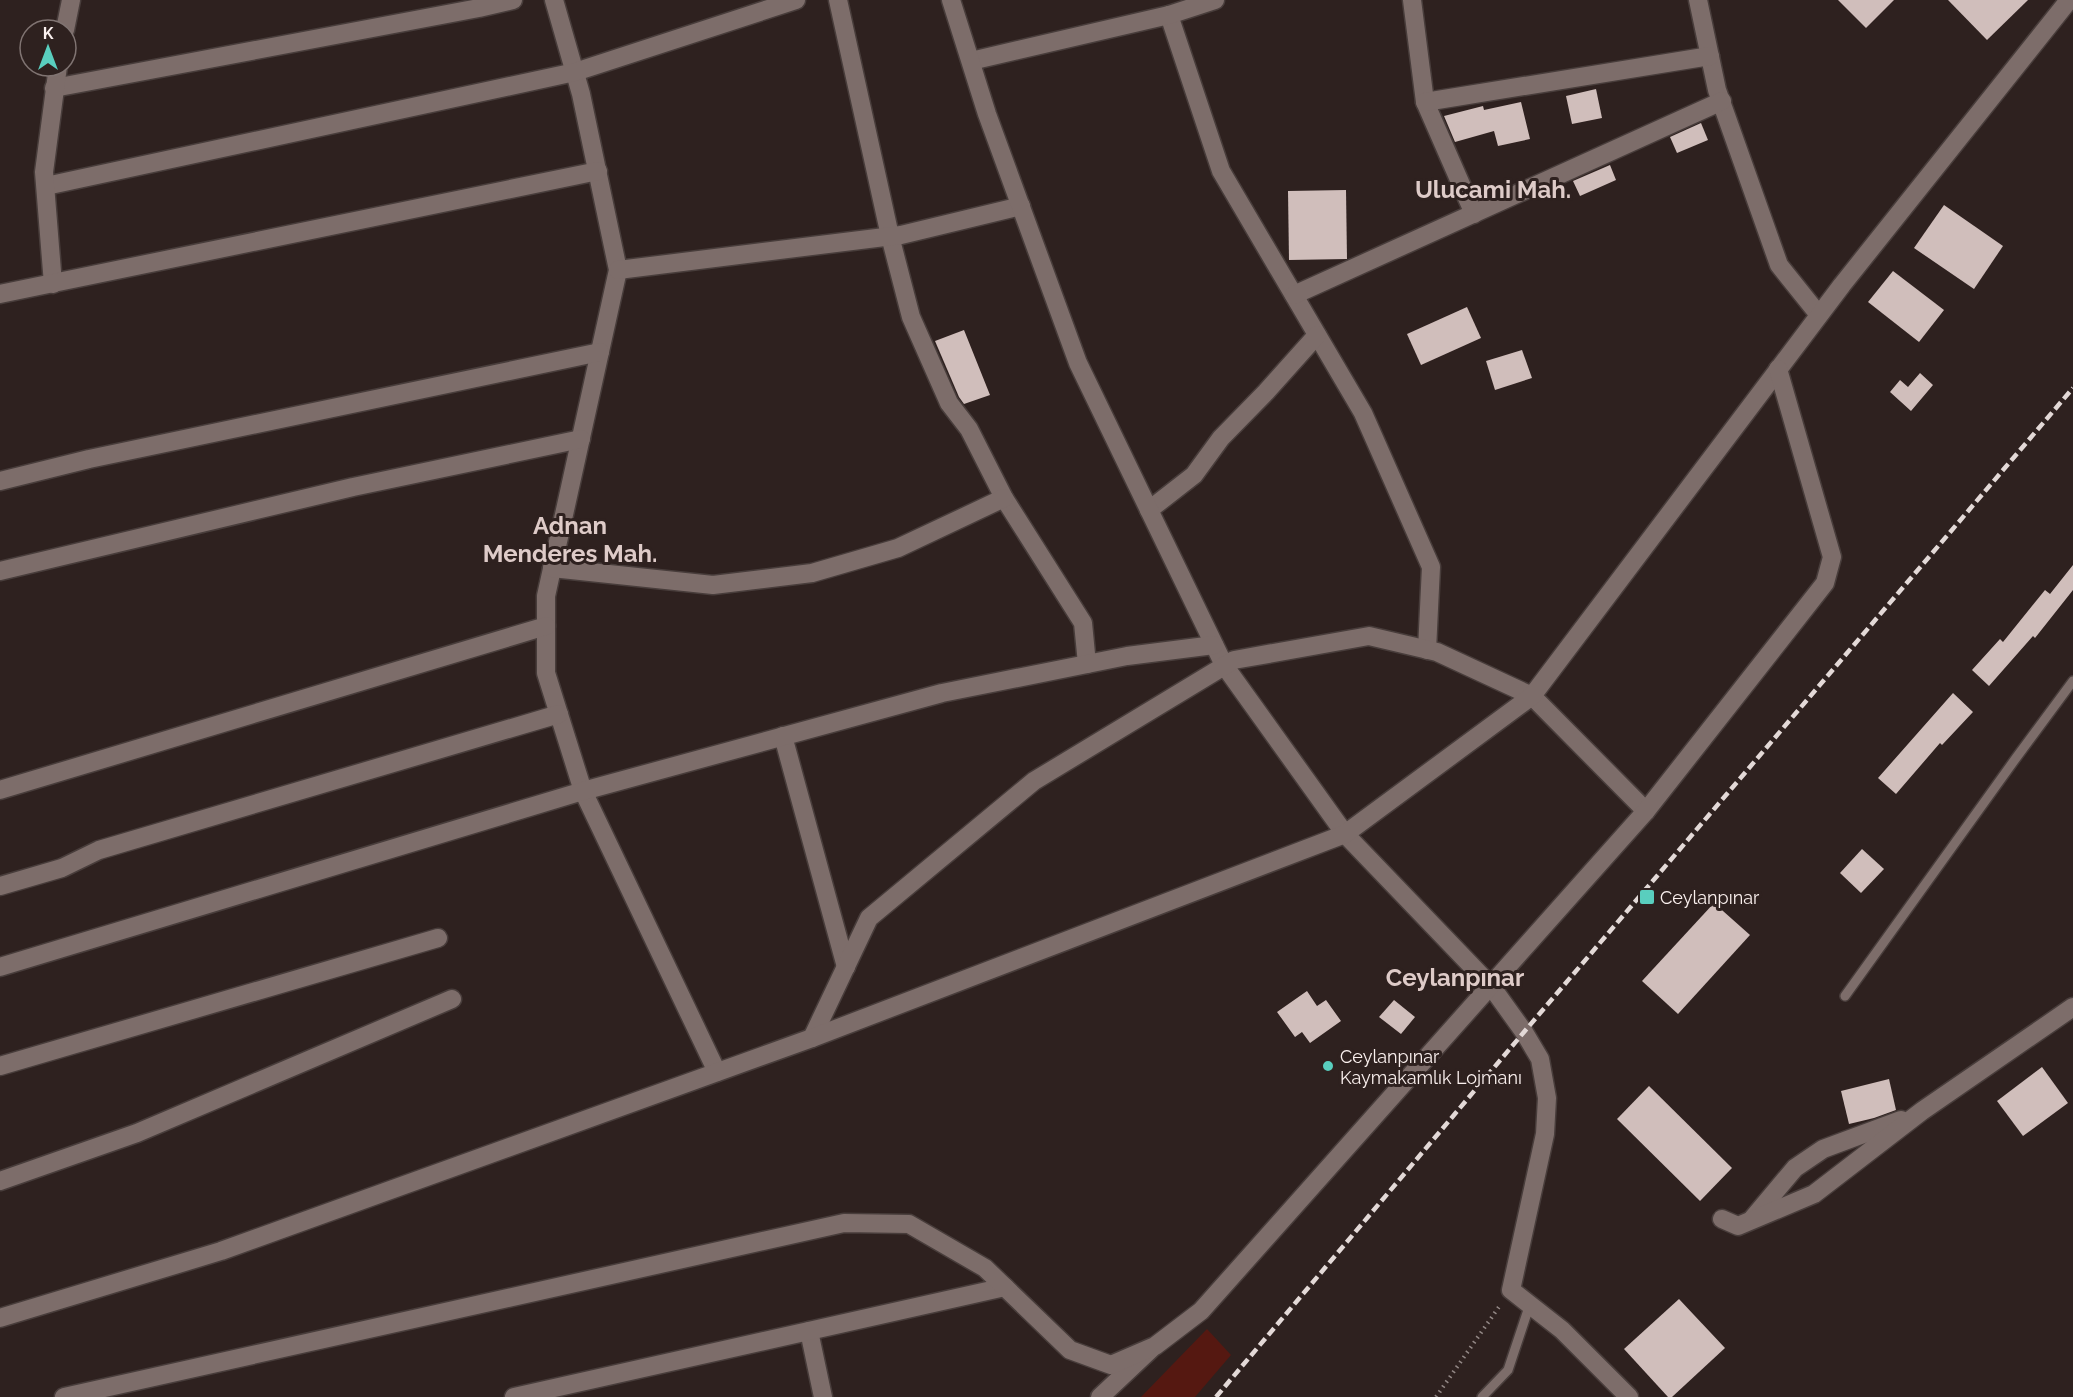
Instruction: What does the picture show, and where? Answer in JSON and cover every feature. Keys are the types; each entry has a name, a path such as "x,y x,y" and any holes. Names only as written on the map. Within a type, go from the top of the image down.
{"street":[{"path":"67,18 71,0"},
{"path":"54,88 478,4 513,0"},
{"path":"554,0 575,72 618,270 546,596 546,673 583,790 717,1072"},
{"path":"46,186 575,72 796,0"},
{"path":"838,0 890,236 911,317 949,403 969,429 1005,498 1083,623 1088,664"},
{"path":"951,0 1021,206 1078,363 1224,665 1345,834 1491,986 1540,1059 1547,1098 1545,1134 1511,1290 1562,1330 1629,1397"},
{"path":"971,61 1169,15 1215,0"},
{"path":"1412,0 1425,102 1474,214"},
{"path":"1698,0 1717,90 1779,265 1819,315"},
{"path":"0,1318 221,1251 812,1038 1345,834 1532,696 1819,315 2069,0"},
{"path":"1169,15 1221,171 1363,413 1431,567 1427,650"},
{"path":"1425,102 1710,56"},
{"path":"53,284 44,172 56,78"},
{"path":"1294,295 1722,101"},
{"path":"0,294 598,171"},
{"path":"618,270 890,236 1021,206"},
{"path":"1149,510 1194,475 1221,438 1317,335"},
{"path":"0,481 89,459 600,352"},
{"path":"1100,1397 1155,1346 1201,1311 1491,986 1646,811 1825,583 1832,557 1778,369"},
{"path":"0,571 353,487 580,439"},
{"path":"552,568 712,585 812,573 898,548 1005,498"},
{"path":"0,790 546,626"},
{"path":"812,1038 869,918 1034,781 1234,660 1369,636 1437,652 1532,696 1646,811"},
{"path":"0,967 583,790 942,693 1127,656 1215,645"},
{"path":"0,885 62,868 99,850 559,714"},
{"path":"783,736 846,968"},
{"path":"0,1066 438,938"},
{"path":"0,1182 137,1133 453,999"},
{"path":"1722,1219 1738,1226 1814,1194 1922,1111 2073,1006"},
{"path":"1752,1221 1795,1168 1823,1149 1922,1111"},
{"path":"64,1397 114,1392 844,1222 909,1224 985,1268 1070,1350 1111,1365 1155,1346"},
{"path":"514,1397 1005,1287"},
{"path":"809,1331 823,1397"}],"lane":[{"path":"1845,996 2073,681"},
{"path":"1482,1397 1508,1370 1530,1307"}],"path":[{"path":"1436,1397 1511,1290"}],"shaded area":[{"path":"1207,1329 1231,1355 1195,1397 1141,1397"}],"building":[{"path":"1838,0 1894,0 1866,28"},
{"path":"1948,0 2028,0 1987,40"},
{"path":"1596,89 1602,118 1572,124 1566,96"},
{"path":"1521,102 1530,139 1498,146 1494,131 1455,142 1444,116 1483,106 1484,110"},
{"path":"1701,123 1708,140 1677,153 1670,137"},
{"path":"1610,165 1616,180 1580,196 1573,181"},
{"path":"1346,190 1347,259 1289,260 1288,191"},
{"path":"1944,205 2003,246 1974,289 1914,248"},
{"path":"1893,271 1944,310 1919,342 1868,302"},
{"path":"1467,307 1481,338 1421,365 1407,334"},
{"path":"964,330 990,395 964,404 935,341"},
{"path":"1522,350 1532,378 1495,390 1486,361"},
{"path":"1920,373 1933,385 1911,411 1890,392 1900,380 1908,387"},
{"path":"2073,565 2073,590 2035,638 2033,636 1989,686 1972,670 2000,639 2003,642 2045,590 2050,594"},
{"path":"1953,693 1973,712 1942,745 1940,743 1896,794 1878,778"},
{"path":"1862,849 1884,869 1861,893 1840,873"},
{"path":"1714,903 1750,935 1678,1014 1642,981"},
{"name":"Ceylanpınar Kaymakamlık Lojmanı","path":"1307,991 1317,1006 1326,1000 1341,1021 1310,1043 1302,1032 1295,1037 1277,1012"},
{"path":"1394,1000 1415,1017 1401,1034 1379,1017"},
{"path":"2042,1067 2068,1103 2023,1136 1997,1101"},
{"path":"1889,1079 1896,1110 1849,1124 1841,1091"},
{"path":"1649,1086 1732,1168 1700,1201 1617,1119"},
{"path":"1679,1299 1725,1348 1672,1397 1668,1397 1624,1349"}],"railway":[{"path":"1216,1397 2073,388"}],"place":[{"name":"Ceylanpınar","path":"1647,897"},
{"name":"Ceylanpınar Kaymakamlık Lojmanı","path":"1328,1066"}],"district":[{"name":"Ulucami Mah.","path":"1493,189"},
{"name":"Adnan Menderes Mah.","path":"570,539"},
{"name":"Ceylanpınar","path":"1455,977"}]}
